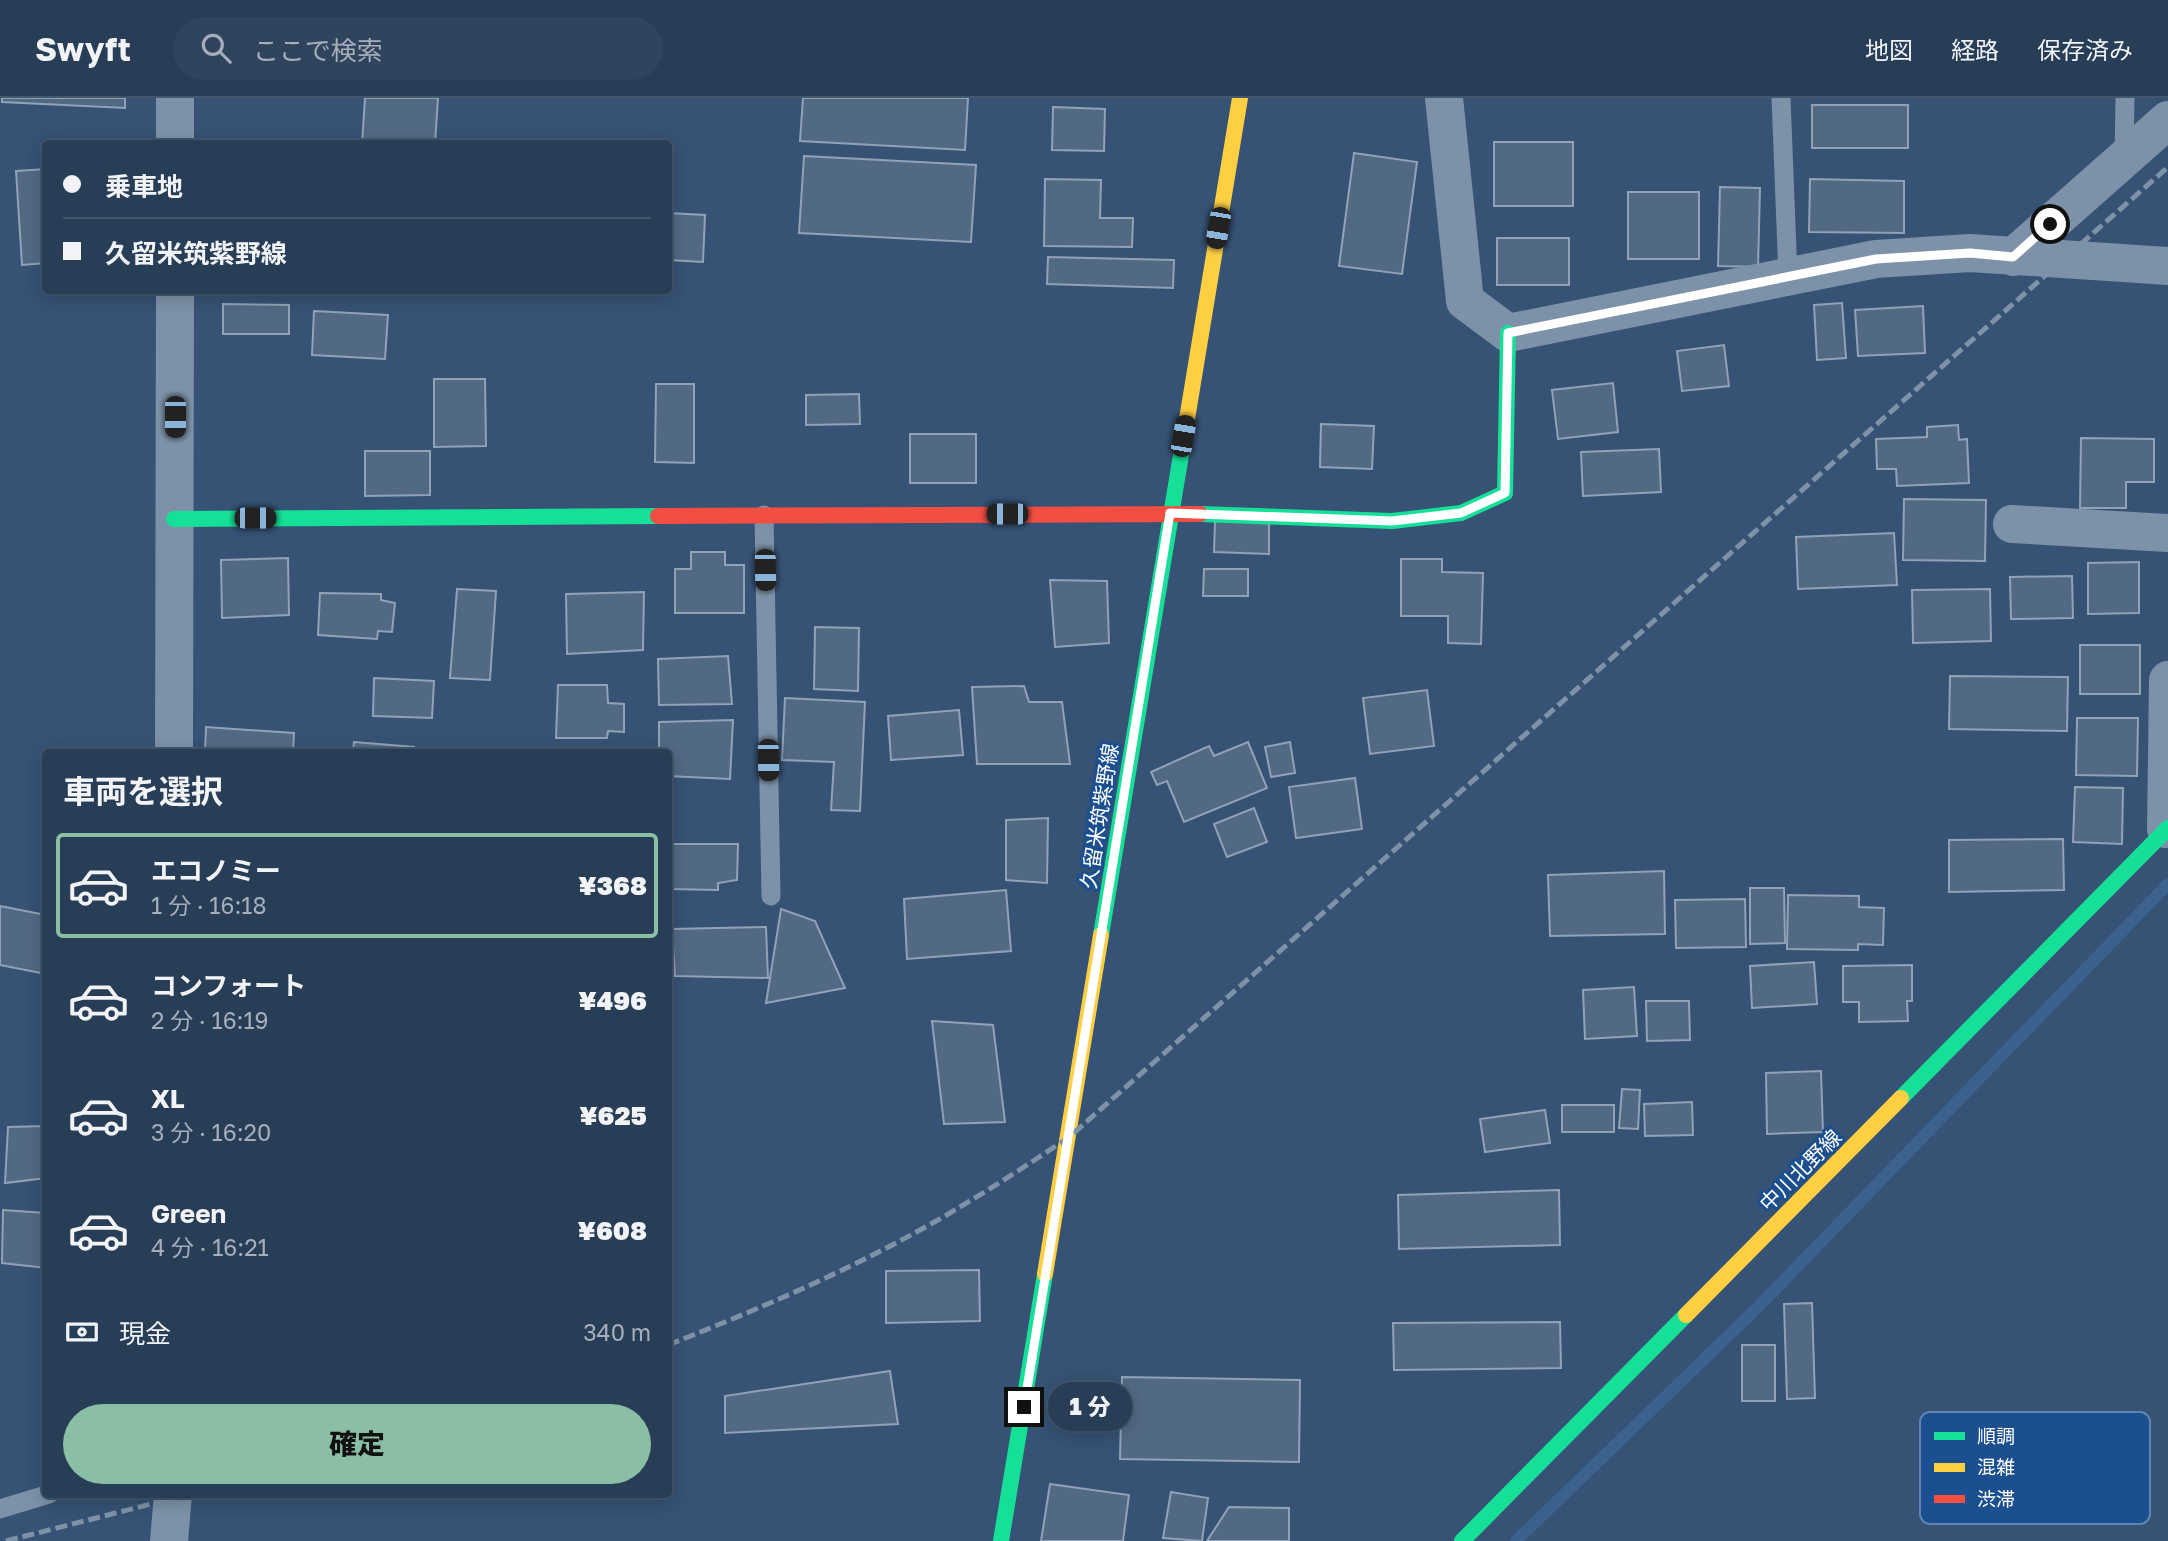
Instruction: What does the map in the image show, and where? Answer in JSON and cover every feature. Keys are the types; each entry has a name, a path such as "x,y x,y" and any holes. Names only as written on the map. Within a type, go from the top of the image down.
{"main road":[{"name":"久留米筑紫野線","path":"1002,1541 1240,98"},
{"path":"174,519 1170,513 1392,521 1461,513 1505,493 1508,333"},
{"name":"中川北野線","path":"1462,1541 2167,828"}],"street":[{"path":"175,98 175,140"},
{"path":"1444,98 1465,301 1508,333 1876,259 1970,253 2168,265"},
{"path":"2013,257 2168,120"},
{"path":"174,749 175,294"},
{"path":"2012,524 2168,533"},
{"path":"2167,828 2168,680"},
{"path":"169,1541 173,1498"}],"lane":[{"path":"1781,98 1788,277"},
{"path":"2124,159 2125,98"},
{"path":"764,515 771,896"},
{"path":"0,1509 42,1496"}],"building":[{"path":"2,98 125,98 125,108 2,102"},
{"path":"365,98 438,98 435,140 362,140"},
{"path":"803,98 968,98 965,150 800,141"},
{"path":"1812,105 1908,105 1908,148 1812,148"},
{"path":"1053,107 1105,109 1104,151 1052,150"},
{"path":"1494,142 1573,142 1573,206 1494,206"},
{"path":"1354,153 1417,162 1402,274 1339,266"},
{"path":"804,156 976,165 971,242 799,233"},
{"path":"42,169 42,263 22,265 16,171"},
{"path":"1045,179 1101,180 1100,218 1133,218 1132,247 1044,246"},
{"path":"1810,179 1904,181 1904,233 1809,232"},
{"path":"1720,187 1760,188 1758,267 1718,266"},
{"path":"1628,192 1699,192 1699,259 1628,259"},
{"path":"672,213 705,215 703,262 672,260"},
{"path":"1497,238 1569,238 1569,285 1497,285"},
{"path":"1048,257 1174,260 1173,288 1047,284"},
{"path":"1842,303 1846,358 1817,360 1814,305"},
{"path":"223,304 289,305 289,334 223,334"},
{"path":"1923,306 1925,353 1858,356 1855,310"},
{"path":"314,311 388,315 385,359 312,355"},
{"path":"1724,345 1729,386 1682,391 1677,351"},
{"path":"434,379 485,379 486,446 434,447"},
{"path":"1613,383 1618,432 1558,439 1552,390"},
{"path":"656,384 694,384 694,463 655,462"},
{"path":"859,394 860,424 806,425 806,395"},
{"path":"1321,424 1374,426 1372,469 1320,467"},
{"path":"1958,425 1959,440 1967,439 1969,483 1897,486 1896,469 1877,469 1876,439 1927,437 1927,427"},
{"path":"910,434 976,434 976,483 910,483"},
{"path":"2081,438 2154,439 2154,482 2126,482 2126,508 2080,508"},
{"path":"1659,449 1661,492 1583,496 1581,452"},
{"path":"365,451 430,451 430,495 365,496"},
{"path":"1904,499 1986,500 1985,561 1903,560"},
{"path":"1215,521 1269,521 1269,554 1214,552"},
{"path":"1894,533 1897,585 1798,589 1796,537"},
{"path":"691,552 725,552 725,565 744,565 744,613 675,613 675,569 691,569"},
{"path":"288,558 289,615 222,618 221,560"},
{"path":"1401,559 1442,559 1442,572 1483,573 1481,644 1448,643 1448,616 1401,616"},
{"path":"2139,562 2139,613 2088,614 2088,563"},
{"path":"1204,569 1248,569 1248,596 1203,596"},
{"path":"2072,576 2073,618 2011,619 2010,577"},
{"path":"1050,580 1107,581 1109,643 1055,647"},
{"path":"457,589 496,591 490,680 450,678"},
{"path":"1990,589 1991,641 1913,643 1912,590"},
{"path":"644,592 643,650 567,654 566,594"},
{"path":"320,593 381,594 381,600 395,603 392,632 378,631 377,639 318,635"},
{"path":"815,627 859,628 858,691 814,689"},
{"path":"2080,645 2140,645 2140,694 2080,694"},
{"path":"728,656 732,704 659,705 658,659"},
{"path":"1950,676 2068,677 2067,731 1949,729"},
{"path":"374,678 434,681 432,718 373,716"},
{"path":"558,685 607,685 608,703 624,704 624,732 608,731 607,738 556,738"},
{"path":"1024,686 1029,702 1062,702 1070,764 977,764 972,687"},
{"path":"1427,690 1434,746 1370,754 1363,698"},
{"path":"785,698 865,702 860,811 831,810 834,762 782,760"},
{"path":"959,710 963,755 891,760 888,716"},
{"path":"2077,718 2138,718 2137,776 2076,775"},
{"path":"733,720 730,779 672,776 672,749 659,749 659,722"},
{"path":"206,727 294,733 293,749 205,749"},
{"path":"354,742 414,747 414,749 353,749"},
{"path":"1248,742 1267,788 1184,822 1167,781 1157,785 1151,772 1209,746 1214,756"},
{"path":"1290,742 1295,773 1271,777 1265,747"},
{"path":"1355,778 1362,829 1296,838 1289,787"},
{"path":"2075,787 2123,788 2122,844 2073,842"},
{"path":"1254,808 1267,842 1227,857 1214,824"},
{"path":"1048,818 1047,883 1006,880 1006,820"},
{"path":"2063,839 2064,890 1949,892 1949,840"},
{"path":"672,844 738,844 737,880 718,883 718,890 672,889"},
{"path":"1664,871 1665,934 1550,936 1548,875"},
{"path":"1750,888 1784,888 1785,943 1750,944"},
{"path":"1006,890 1011,951 907,959 904,899"},
{"path":"1788,895 1859,896 1859,907 1884,908 1883,945 1858,944 1858,950 1787,949"},
{"path":"1745,899 1746,947 1676,948 1675,900"},
{"path":"0,906 42,914 42,973 0,965"},
{"path":"781,909 815,921 845,988 766,1003"},
{"path":"766,927 768,978 675,976 672,929"},
{"path":"1814,962 1817,1004 1752,1008 1750,966"},
{"path":"1912,965 1912,1001 1907,1001 1908,1021 1859,1022 1859,1002 1843,1002 1843,966"},
{"path":"1634,987 1637,1036 1585,1039 1583,990"},
{"path":"1646,1001 1689,1001 1690,1040 1647,1041"},
{"path":"932,1021 993,1025 1005,1122 944,1124"},
{"path":"1821,1071 1823,1132 1767,1134 1766,1073"},
{"path":"1622,1089 1640,1090 1638,1129 1619,1128"},
{"path":"1692,1102 1693,1135 1645,1136 1644,1104"},
{"path":"1562,1105 1614,1105 1614,1132 1562,1132"},
{"path":"1545,1110 1550,1143 1485,1152 1480,1119"},
{"path":"42,1126 42,1178 5,1183 8,1127"},
{"path":"1559,1190 1560,1245 1399,1249 1398,1195"},
{"path":"3,1210 42,1213 42,1268 2,1263"},
{"path":"979,1270 980,1321 886,1323 886,1271"},
{"path":"1812,1303 1815,1398 1787,1399 1784,1304"},
{"path":"1560,1322 1561,1368 1394,1370 1393,1323"},
{"path":"1742,1345 1775,1345 1775,1401 1742,1401"},
{"path":"890,1371 898,1424 725,1433 725,1396"},
{"path":"1122,1377 1300,1380 1299,1462 1120,1459"},
{"path":"1050,1484 1129,1495 1123,1541 1041,1541"},
{"path":"1171,1492 1208,1498 1202,1541 1163,1538"},
{"path":"1229,1507 1289,1508 1289,1541 1207,1541"}],"waterway":[{"path":"1516,1541 1758,1307 2168,884"}],"railway":[{"path":"672,1343 785,1296 900,1241 985,1192 1068,1138 2168,167"},
{"path":"6,1541 174,1498"}],"traffic: fast":[{"path":"1200,514 1392,521 1461,513 1505,493 1508,333"},
{"path":"1101,935 1187,419"},
{"path":"174,519 658,516"},
{"path":"1901,1098 2168,828"},
{"path":"1001,1541 1045,1274"},
{"path":"1462,1541 1686,1315"}],"traffic: slow":[{"path":"1187,419 1240,98"},
{"path":"1045,1274 1101,935"},
{"path":"1686,1315 1901,1098"}],"traffic: jam":[{"path":"658,516 1200,514"}],"route":[{"path":"1024,1407 1170,513 1392,521 1461,513 1505,493 1508,333 1876,259 1970,253 2013,257 2050,224"}]}
